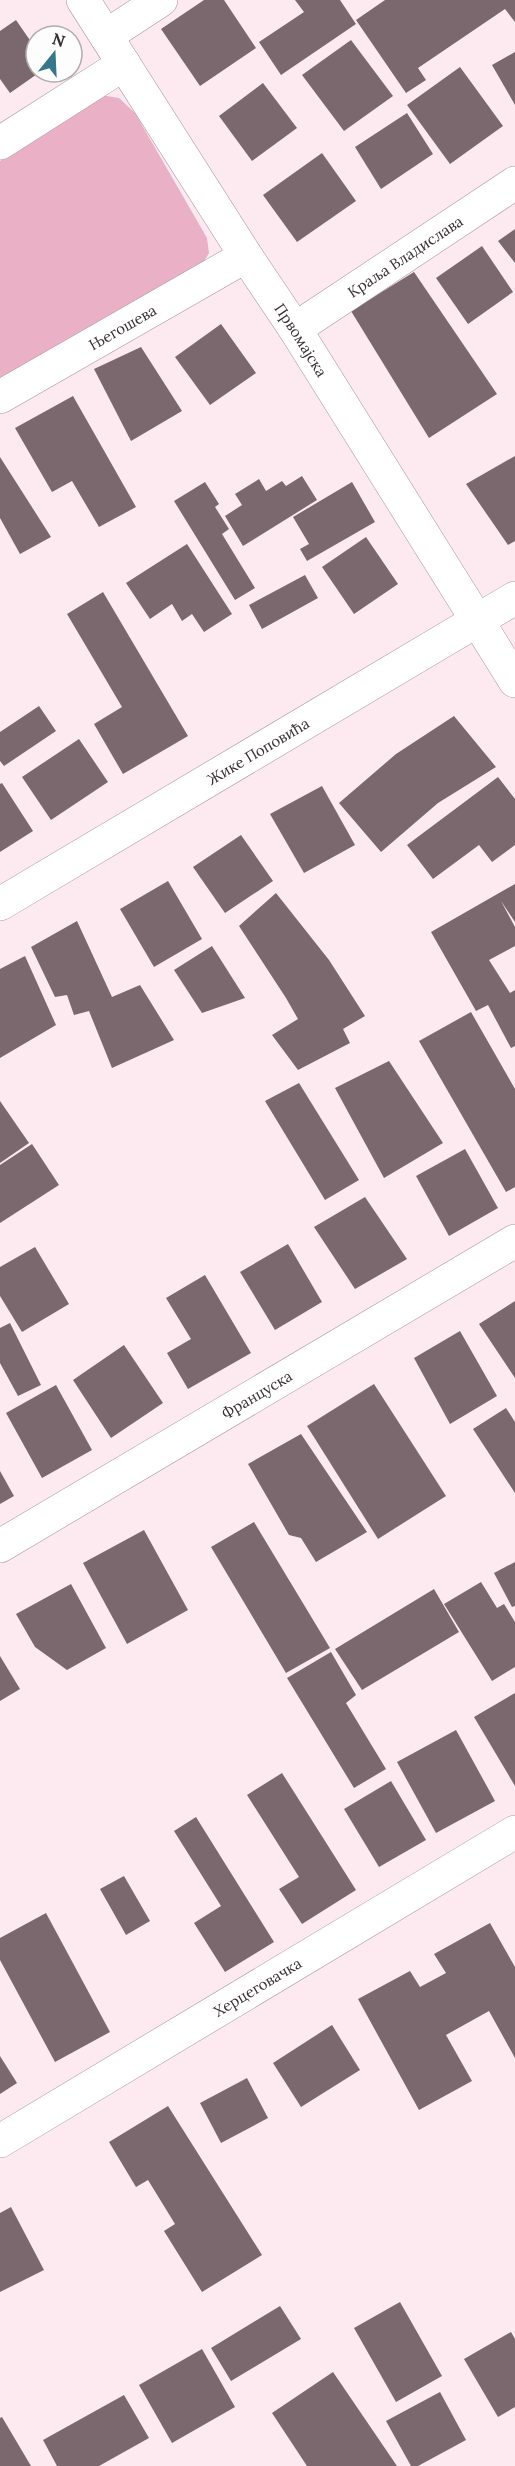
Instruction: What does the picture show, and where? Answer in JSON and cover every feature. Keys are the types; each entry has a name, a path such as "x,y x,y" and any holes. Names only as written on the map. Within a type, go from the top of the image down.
{"street":[{"name":"Првомајска","path":"83,0 295,329 515,681"},
{"path":"106,36 161,0"},
{"path":"0,143 124,64"},
{"name":"Краља Владислава","path":"295,329 515,183"},
{"name":"Његошева","path":"0,397 246,256"},
{"name":"Жике Поповића","path":"0,904 515,598"},
{"name":"Француска","path":"0,1546 515,1241"},
{"name":"Херцеговачка","path":"0,2141 515,1832"}],"shaded area":[{"path":"101,95 119,98 135,113 207,238 209,253 203,263 0,382 0,161"}],"building":[{"path":"204,0 224,0 256,48 200,86 161,29"},
{"path":"295,0 340,0 356,24 281,75 259,42 304,12"},
{"path":"385,0 515,0 515,22 505,9 418,68 426,80 406,93 356,20"},
{"path":"16,20 24,32 24,83 10,93 0,79 0,31"},
{"path":"351,40 393,96 344,131 302,75"},
{"path":"515,52 515,105 492,65"},
{"path":"460,67 503,126 450,164 407,105"},
{"path":"263,83 297,128 252,161 219,116"},
{"path":"407,113 433,154 381,189 355,147"},
{"path":"322,153 356,201 297,242 263,195"},
{"path":"515,229 515,263 498,241"},
{"path":"482,246 513,292 468,324 436,278"},
{"path":"414,272 497,394 429,438 351,311"},
{"path":"221,324 256,373 210,405 175,357"},
{"path":"141,347 182,411 131,441 94,369"},
{"path":"73,396 136,507 99,527 72,481 52,492 15,428"},
{"path":"515,456 515,541 508,545 466,484"},
{"path":"0,457 51,537 20,554 0,518"},
{"path":"302,476 317,500 243,546 225,516 242,505 235,494 259,479 266,491 282,481 286,486"},
{"path":"205,482 219,504 215,507 229,529 222,534 255,588 235,600 174,501"},
{"path":"352,482 375,522 307,561 300,549 309,544 293,517"},
{"path":"366,537 398,584 354,614 322,567"},
{"path":"187,544 232,614 204,632 192,614 182,621 172,604 150,619 126,583"},
{"path":"305,575 318,598 262,629 249,605"},
{"path":"103,592 188,736 123,774 94,724 122,707 67,614"},
{"path":"39,706 56,731 4,766 0,761 0,732"},
{"path":"454,716 496,767 438,803 381,852 339,803 396,754"},
{"path":"79,739 108,782 51,820 22,777"},
{"path":"498,777 515,799 515,845 492,862 479,845 433,879 407,845"},
{"path":"2,783 33,831 0,852 0,784"},
{"path":"322,786 355,845 304,873 270,814"},
{"path":"241,835 273,881 225,913 193,867"},
{"path":"168,881 202,939 154,967 120,909"},
{"path":"515,884 515,922 501,901 515,927 515,946 489,960 510,993 515,990 515,1046 511,1048 488,1005 476,1011 431,932"},
{"path":"276,893 329,960 365,1016 343,1029 350,1043 298,1070 272,1035 298,1019 239,926"},
{"path":"77,921 112,997 140,985 174,1040 112,1068 89,1011 74,1015 67,995 55,997 31,947"},
{"path":"212,946 245,998 202,1013 174,970"},
{"path":"25,956 56,1025 0,1058 0,969"},
{"path":"471,1012 515,1089 515,1187 506,1192 419,1041"},
{"path":"389,1061 443,1143 384,1178 335,1088"},
{"path":"299,1083 359,1180 325,1200 265,1101"},
{"path":"0,1101 29,1143 0,1163"},
{"path":"32,1144 59,1185 0,1223 0,1165"},
{"path":"465,1149 498,1208 449,1236 416,1176"},
{"path":"365,1197 407,1259 355,1289 314,1227"},
{"path":"288,1244 322,1302 275,1330 240,1272"},
{"path":"35,1247 69,1304 22,1332 0,1296 0,1267"},
{"path":"205,1275 251,1353 188,1389 167,1353 191,1339 166,1298"},
{"path":"515,1301 515,1378 479,1324"},
{"path":"10,1323 41,1385 18,1396 0,1363 0,1328"},
{"path":"460,1331 497,1396 450,1424 414,1358"},
{"path":"124,1345 163,1403 111,1438 73,1380"},
{"path":"374,1384 446,1496 378,1539 307,1426"},
{"path":"56,1385 92,1450 42,1478 6,1413"},
{"path":"506,1408 515,1422 515,1493 473,1429"},
{"path":"301,1434 367,1532 316,1562 301,1538 289,1535 248,1464"},
{"path":"0,1471 14,1496 0,1504"},
{"path":"254,1522 330,1648 286,1673 211,1547"},
{"path":"144,1530 188,1610 127,1644 83,1563"},
{"path":"515,1562 515,1606 512,1607 494,1573"},
{"path":"481,1582 497,1608 504,1604 515,1622 515,1667 492,1681 444,1604"},
{"path":"71,1584 106,1648 67,1670 35,1647 16,1614"},
{"path":"434,1589 459,1632 362,1690 335,1649"},
{"path":"331,1652 356,1695 346,1703 386,1769 354,1788 287,1678"},
{"path":"0,1656 20,1689 0,1701"},
{"path":"515,1693 515,1786 474,1717"},
{"path":"456,1730 495,1801 436,1833 397,1762"},
{"path":"282,1773 356,1890 302,1924 279,1889 299,1877 247,1795"},
{"path":"391,1781 426,1840 379,1867 344,1809"},
{"path":"196,1817 274,1942 225,1972 194,1923 221,1906 174,1831"},
{"path":"124,1876 150,1921 126,1935 100,1889"},
{"path":"46,1913 110,2032 55,2062 0,1960 0,1938"},
{"path":"490,1923 515,1967 515,2058 489,2011 446,2035 472,2081 419,2110 358,1999 410,1971 420,1987 446,1973 434,1954"},
{"path":"332,2025 360,2070 301,2107 273,2063"},
{"path":"0,2056 17,2083 0,2094"},
{"path":"247,2078 268,2118 221,2143 200,2103"},
{"path":"168,2106 262,2255 202,2292 164,2231 175,2224 148,2180 136,2187 109,2142"},
{"path":"11,2207 44,2270 0,2292 0,2213"},
{"path":"400,2302 442,2376 396,2402 354,2328"},
{"path":"280,2306 301,2339 231,2381 211,2348"},
{"path":"511,2332 515,2339 515,2407 498,2417 464,2359"},
{"path":"202,2349 235,2407 172,2443 139,2385"},
{"path":"333,2372 397,2466 307,2466 272,2413"},
{"path":"440,2392 466,2440 418,2466 411,2466 386,2421"},
{"path":"124,2395 149,2438 99,2466 57,2466 43,2440"},
{"path":"2,2417 31,2466 0,2466 0,2418"}]}
